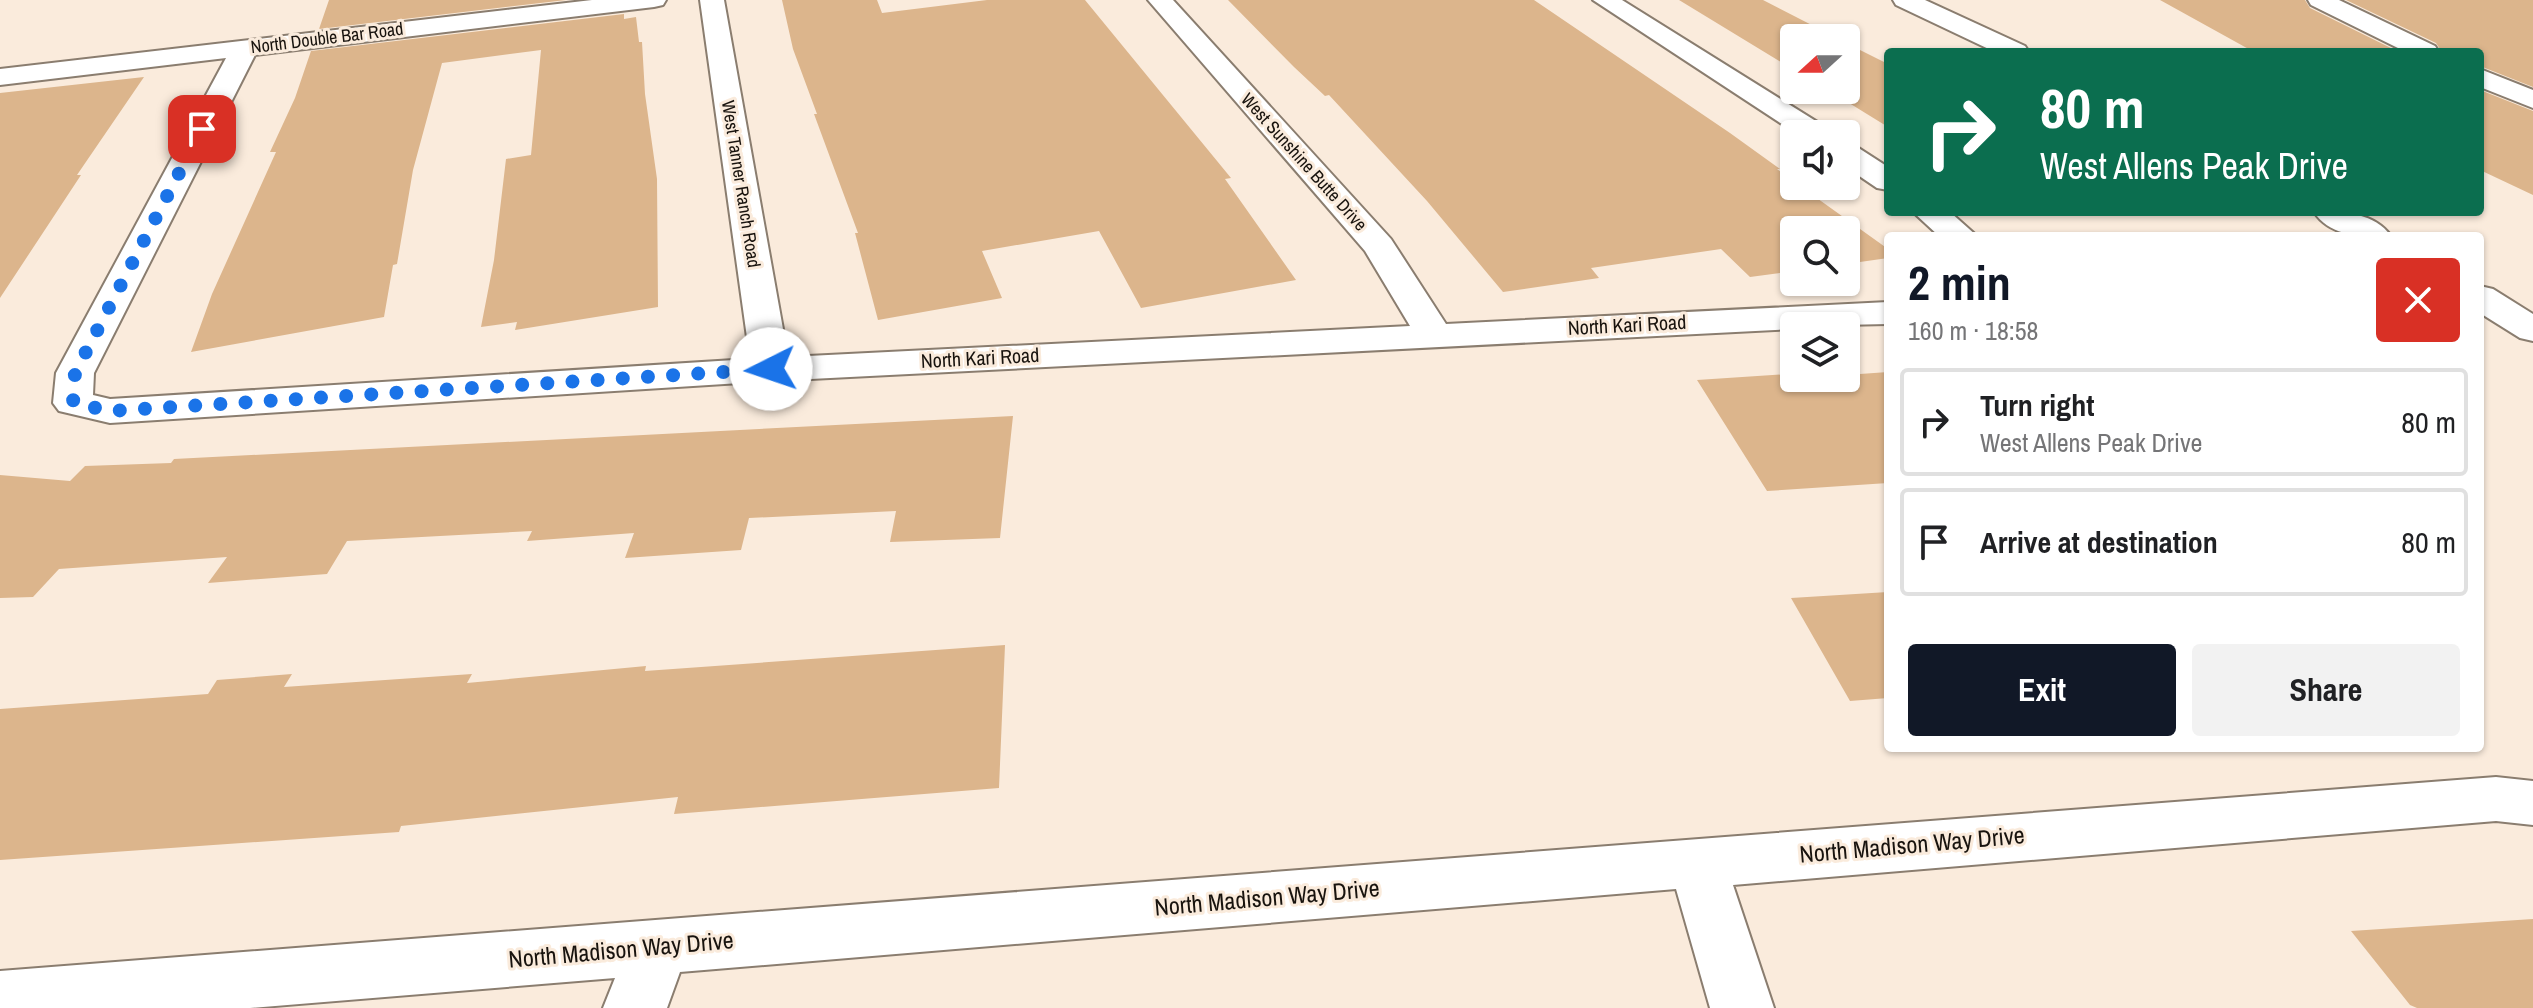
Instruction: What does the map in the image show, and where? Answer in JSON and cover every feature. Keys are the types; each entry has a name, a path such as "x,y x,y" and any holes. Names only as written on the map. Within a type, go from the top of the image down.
{"street":[{"name":"North Double Bar Road","path":"0,77 654,0"},
{"name":"West Tanner Ranch Road","path":"712,0 771,369"},
{"name":"West Sunshine Butte Drive","path":"1160,0 1379,246 1434,334"},
{"path":"1605,0 1795,120"},
{"path":"1905,0 2007,48"},
{"path":"2320,0 2418,48"},
{"name":"North Kari Road","path":"245,48 75,373 73,403 110,411 771,369 1884,313"},
{"path":"2484,79 2533,100"},
{"path":"1860,162 1884,178"},
{"path":"1934,216 1955,232"},
{"path":"2337,216 2367,232"},
{"path":"2484,299 2533,330"},
{"name":"North Madison Way Drive","path":"0,1000 2496,799 2533,803"},
{"path":"1697,863 1742,1008"},
{"path":"635,1008 658,947"}],"building":[{"path":"329,0 566,0 319,29"},
{"path":"782,0 877,0 882,13 987,0 1085,0 1231,178 1225,179 1296,280 1141,308 1099,231 982,251 1002,298 878,320 855,233 858,233 814,114 817,114 793,49"},
{"path":"1228,0 1534,0 1780,169 1777,169 1780,171 1780,200 1820,200 1842,216 1780,216 1780,273 1750,277 1721,249 1591,268 1599,278 1503,292 1427,201 1329,95 1325,96"},
{"path":"1679,0 1763,0 1810,24 1780,24 1780,61"},
{"path":"2160,0 2305,0 2310,8 2391,48 2247,48"},
{"path":"2346,0 2533,0 2533,87 2484,68 2484,48 2439,48 2436,43"},
{"path":"624,14 624,19 636,17 639,42 642,42 645,94 657,179 658,307 515,330 517,322 481,327 494,260 506,159 531,155 541,50 442,63 413,170 397,264 393,265 384,317 191,352 212,294 276,152 270,152 295,98 311,51"},
{"path":"1860,50 1884,62 1884,125 1851,104 1860,104"},
{"path":"144,77 77,175 81,175 0,298 0,93"},
{"path":"2484,92 2533,111 2533,195 2484,172"},
{"path":"1860,229 1884,246 1884,259 1860,262"},
{"path":"1884,372 1884,483 1767,491 1697,380 1780,375 1780,392 1860,392 1860,374"},
{"path":"1013,416 1000,538 890,542 896,511 749,518 741,550 625,558 634,533 527,541 532,531 347,541 327,574 208,583 227,557 59,569 33,597 0,598 0,475 70,481 85,466 171,463 174,459"},
{"path":"1884,592 1884,698 1850,701 1791,598"},
{"path":"1005,645 999,788 674,814 678,797 401,826 399,832 0,860 0,709 208,694 217,680 292,674 284,687 472,674 467,683 646,666 645,671"},
{"path":"2533,919 2533,1008 2417,1008 2410,1005 2351,931"}],"route":[{"path":"202,129 75,373 73,403 110,411 771,369"}]}
